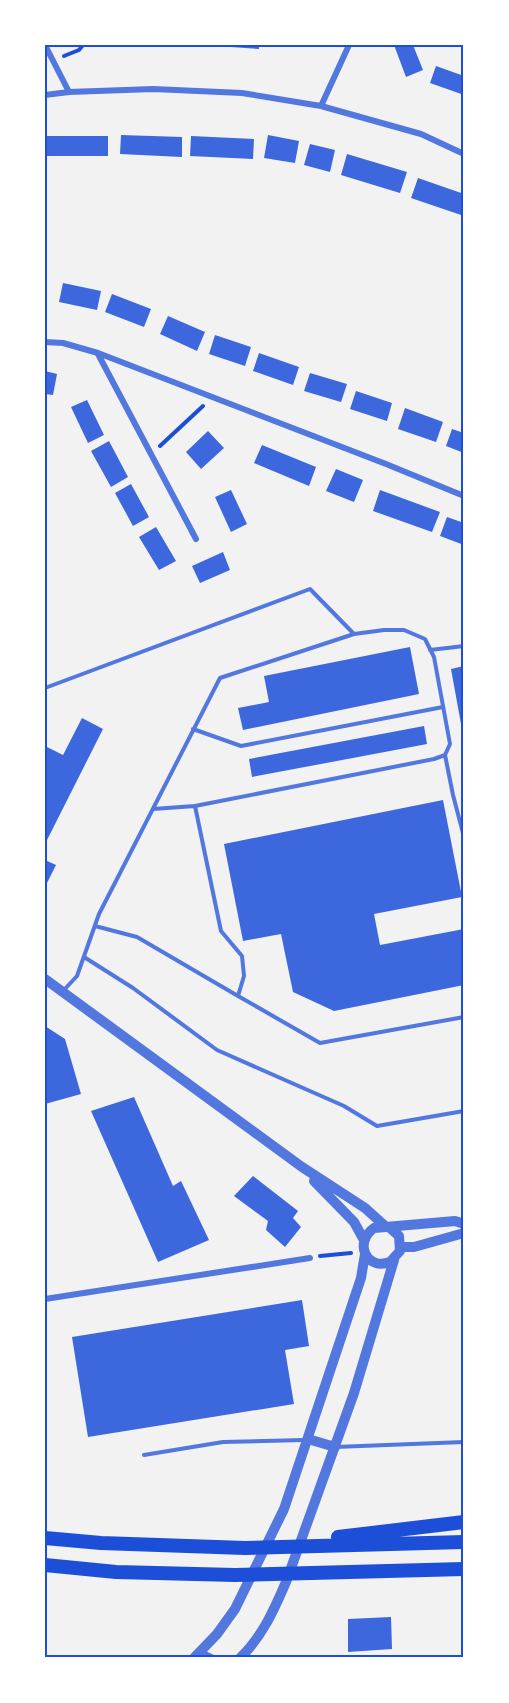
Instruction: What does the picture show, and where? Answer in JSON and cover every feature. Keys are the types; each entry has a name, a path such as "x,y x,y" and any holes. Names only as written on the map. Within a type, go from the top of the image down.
{"highway":[{"path":"45,1538 112,1544 246,1548 332,1541 464,1522"},
{"path":"332,1541 464,1542"},
{"path":"45,1565 116,1572 235,1575 464,1569"}],"street":[{"path":"45,45 69,92"},
{"path":"321,106 349,45"},
{"path":"45,95 153,89 242,93 321,106 421,134 464,154"},
{"path":"45,342 63,343 98,353 464,496"},
{"path":"98,353 196,539"},
{"path":"45,979 302,1167 365,1208 399,1236 401,1247 394,1260 354,1393 273,1613 253,1644 240,1658"},
{"path":"302,1167 354,1222 371,1260 379,1264 386,1264 394,1260"},
{"path":"197,1654 226,1622 246,1588 284,1509 361,1278 367,1233 374,1228 455,1221 464,1224"},
{"path":"401,1247 414,1247 464,1233"},
{"path":"45,1299 310,1258"},
{"path":"308,1439 335,1447"}],"lane":[{"path":"45,688 310,589 354,634"},
{"path":"63,992 77,976 99,914 220,678 354,634 404,630 425,639 434,657 450,744 445,755 464,837"},
{"path":"430,650 464,646"},
{"path":"194,729 241,746 443,706"},
{"path":"153,809 195,806 445,755"},
{"path":"195,806 221,930 242,956 244,976 238,996"},
{"path":"95,926 137,937 320,1043 464,1017"},
{"path":"84,957 133,988 218,1050 344,1106 377,1126 464,1111"},
{"path":"144,1455 223,1442 308,1439"},
{"path":"335,1447 464,1442"},
{"path":"197,1654 216,1658"}],"path":[{"path":"151,454 213,397"},
{"path":"310,1258 364,1248"}],"building":[{"path":"231,45 259,45 259,49 231,47"},
{"path":"394,45 413,45 423,70 406,77"},
{"path":"436,66 464,76 464,95 430,83"},
{"path":"121,135 182,137 182,157 120,154"},
{"path":"268,135 299,141 295,163 264,158"},
{"path":"45,136 108,136 108,156 45,156"},
{"path":"191,136 254,139 253,159 190,156"},
{"path":"310,144 335,150 330,172 304,165"},
{"path":"347,154 407,172 400,193 341,175"},
{"path":"418,178 464,194 464,216 411,198"},
{"path":"63,283 101,291 97,310 59,302"},
{"path":"112,294 151,309 144,327 105,312"},
{"path":"168,316 205,332 197,351 160,334"},
{"path":"215,335 251,347 245,366 209,354"},
{"path":"259,353 299,367 293,385 253,371"},
{"path":"45,371 57,374 53,395 45,394"},
{"path":"310,373 347,384 341,402 304,391"},
{"path":"356,391 392,403 387,421 350,409"},
{"path":"87,400 104,435 88,443 71,407"},
{"path":"405,408 443,422 436,442 398,429"},
{"path":"452,429 464,433 464,453 446,446"},
{"path":"208,431 224,448 201,469 186,452"},
{"path":"109,441 128,477 111,487 91,451"},
{"path":"262,445 316,467 309,486 254,463"},
{"path":"336,469 363,480 354,502 326,491"},
{"path":"131,484 149,517 133,526 115,493"},
{"path":"231,490 247,524 231,532 215,497"},
{"path":"380,490 440,512 432,532 373,511"},
{"path":"447,517 464,523 464,545 440,536"},
{"path":"156,527 176,561 159,570 139,537"},
{"path":"223,552 230,570 200,583 192,566"},
{"path":"410,647 419,694 243,730 238,708 269,702 264,676"},
{"path":"464,666 464,735 463,735 451,669"},
{"path":"82,718 103,729 45,844 45,746 63,755"},
{"path":"424,726 427,744 252,777 249,759"},
{"path":"443,800 462,897 374,914 380,945 464,929 464,985 334,1011 293,992 281,934 243,941 224,844"},
{"path":"45,860 56,865 45,887"},
{"path":"45,1026 65,1039 81,1094 45,1104"},
{"path":"134,1097 173,1186 181,1181 209,1240 158,1262 91,1111"},
{"path":"253,1176 298,1211 293,1218 301,1227 285,1247 266,1230 268,1221 234,1196"},
{"path":"302,1300 309,1346 285,1350 294,1404 88,1437 72,1337"},
{"path":"391,1617 392,1649 348,1652 348,1619"}]}
